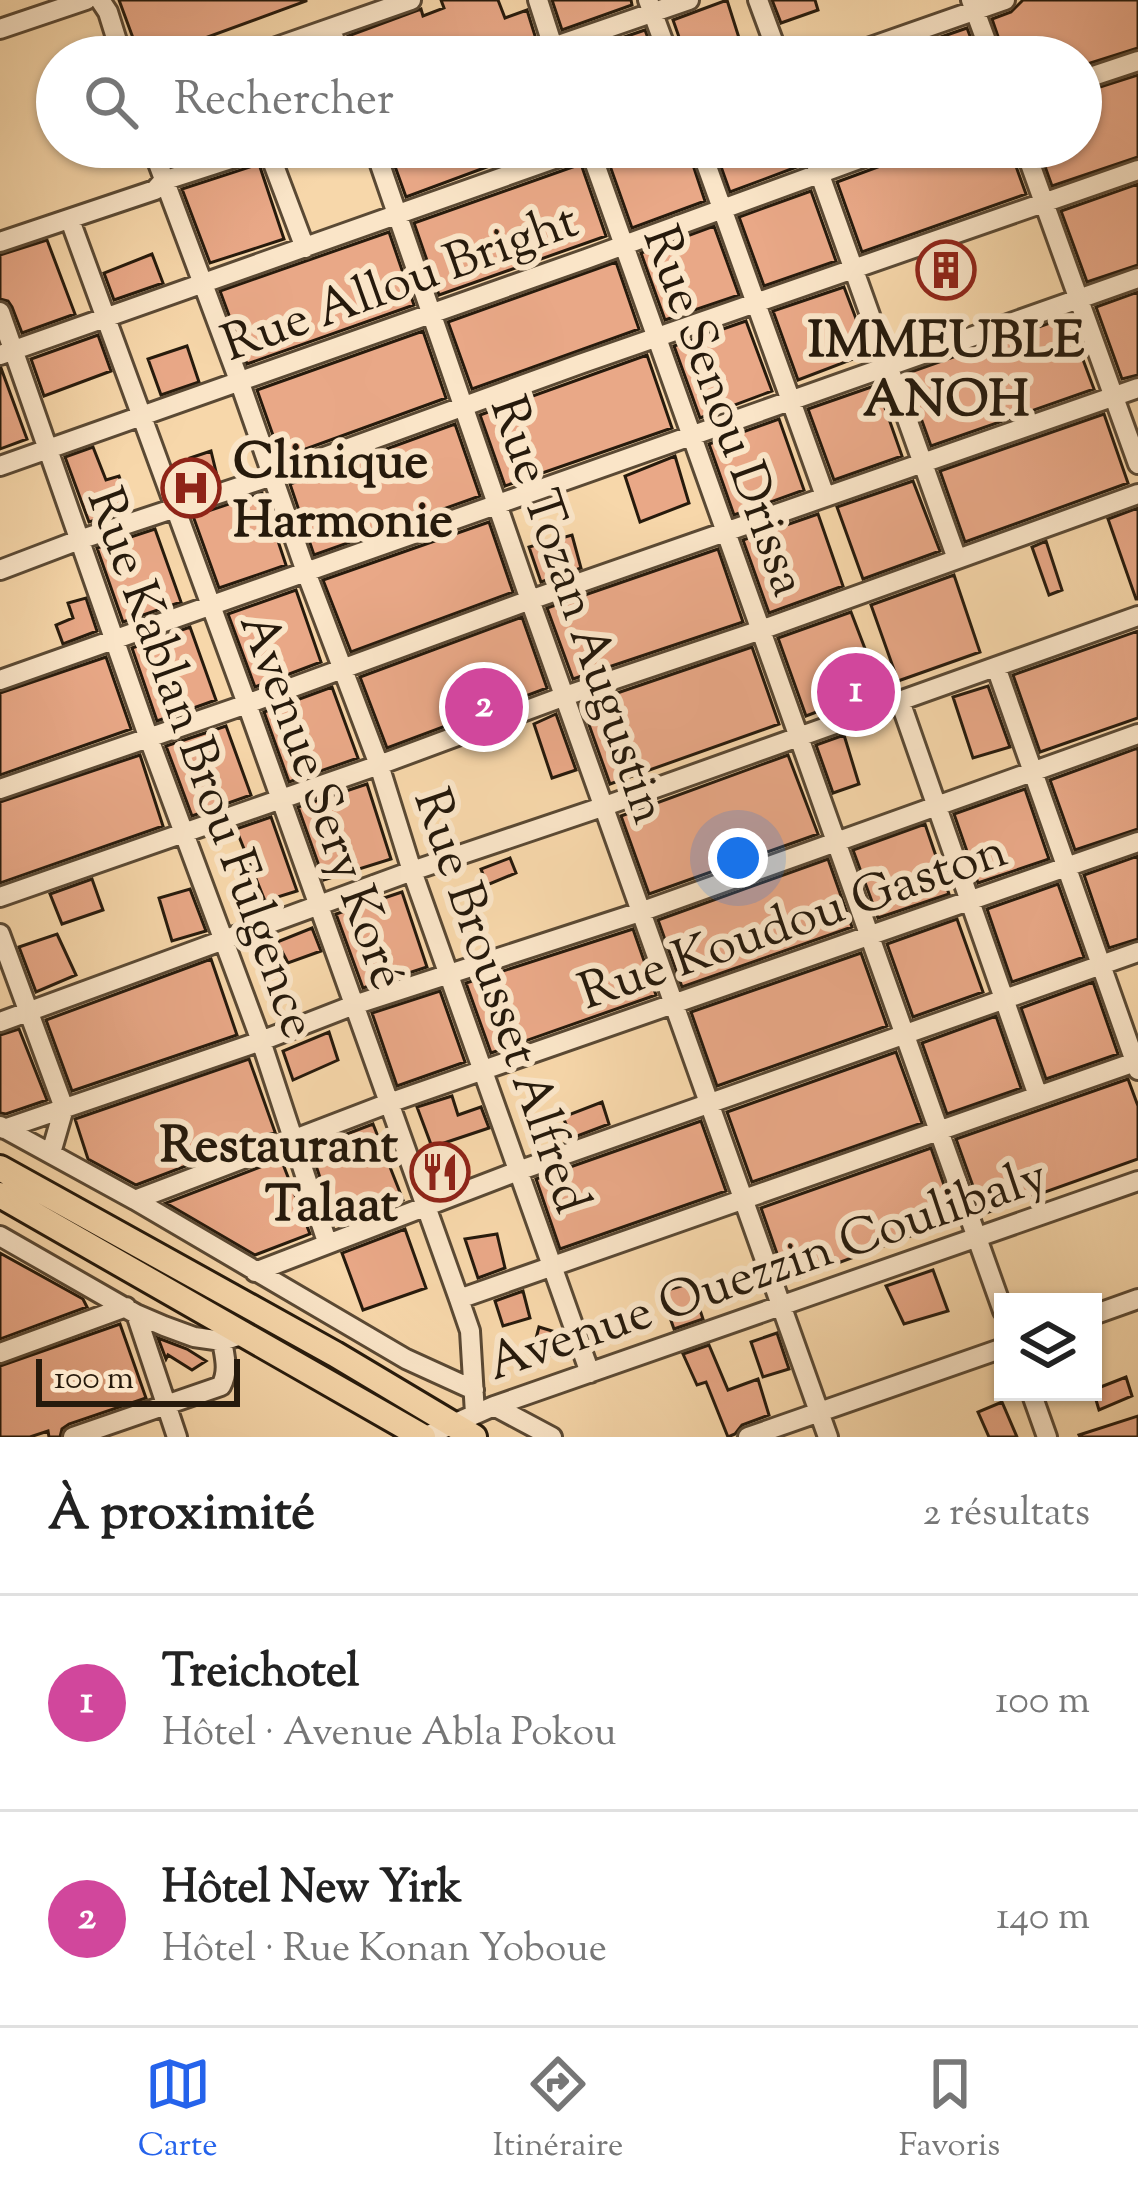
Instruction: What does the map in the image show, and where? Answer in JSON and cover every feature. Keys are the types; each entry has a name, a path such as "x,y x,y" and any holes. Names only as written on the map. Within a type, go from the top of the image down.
{"main road":[{"path":"0,1168 334,1354 474,1420"},
{"path":"0,1195 234,1338 423,1437"}],"street":[{"path":"2,24 86,0"},
{"path":"100,0 115,36"},
{"path":"313,36 411,0"},
{"path":"538,0 549,36"},
{"path":"588,36 651,6 689,0"},
{"path":"758,0 771,36"},
{"path":"895,36 973,5 1005,0"},
{"path":"973,5 984,36"},
{"path":"651,6 661,36"},
{"path":"331,30 333,36"},
{"path":"1102,73 1138,61"},
{"name":"Rue Brousset Alfred","path":"159,168 379,766 590,1373"},
{"path":"0,242 155,190 164,181 204,168"},
{"path":"275,168 304,248"},
{"name":"Rue Tozan Augustin","path":"382,168 828,1437"},
{"path":"7,352 528,168"},
{"name":"Rue Senou Drissa","path":"596,168 997,1293"},
{"path":"707,168 825,496"},
{"path":"818,168 957,559"},
{"name":"Rue Allou Bright","path":"0,466 834,168"},
{"path":"1032,168 1138,464"},
{"path":"0,570 1138,170"},
{"name":"Avenue Sery Koré","path":"70,220 470,1331 474,1420"},
{"path":"0,680 1138,278"},
{"name":"Rue Kablan Brou Fulgence","path":"0,312 7,352 48,449 261,1041 327,1242"},
{"path":"0,789 1138,388"},
{"path":"0,897 1138,494"},
{"path":"0,1022 412,871 1138,616"},
{"path":"459,1299 1137,1064 996,667"},
{"path":"900,701 1038,1096"},
{"path":"2,1128 354,1005 643,911 1138,734"},
{"name":"Rue Koudou Gaston","path":"135,1199 389,1103 1138,842"},
{"path":"0,934 64,1108 51,1153"},
{"path":"255,1271 518,1171 1138,952"},
{"path":"2,1128 135,1199 406,1359 474,1390"},
{"name":"Avenue Ouezzin Coulibaly","path":"423,1437 782,1304 1138,1181"},
{"path":"3,1240 131,1310 194,1337 234,1338 221,1386 73,1437"},
{"path":"1102,1312 1138,1299"},
{"path":"0,1353 131,1310"},
{"path":"131,1310 177,1437"},
{"path":"748,1437 994,1351"},
{"path":"1034,1401 1047,1437"},
{"path":"474,1420 552,1437"}],"building":[{"path":"119,0 306,0 210,36 132,36"},
{"path":"441,0 498,0 505,18 527,10 535,36 348,36 421,9 423,16 444,8"},
{"path":"552,0 631,0 632,5 562,30"},
{"path":"727,0 738,36 679,36 673,20"},
{"path":"772,0 815,0 818,10 781,23"},
{"path":"1023,0 1138,0 1138,48 1102,59 1102,36 998,36 992,19 1011,12"},
{"path":"967,28 970,36 944,36"},
{"path":"1138,75 1138,157 1052,186 1046,168 1102,168 1102,86"},
{"path":"260,168 284,239 210,263 182,189"},
{"path":"396,168 484,168 406,197"},
{"path":"570,168 582,168 606,236 439,295 414,223"},
{"path":"611,168 694,168 705,201 632,228"},
{"path":"721,168 794,168 730,192"},
{"path":"875,168 1017,168 1026,194 862,252 837,182"},
{"path":"1138,184 1138,265 1087,282 1061,211"},
{"path":"811,191 836,261 764,286 739,217"},
{"path":"714,226 739,295 665,320 641,253"},
{"path":"389,232 414,305 247,364 220,291"},
{"path":"47,240 75,314 22,333 12,307 0,299 0,255"},
{"name":"IMMEUBLE ANOH","path":"953,249 965,286 939,293 928,257"},
{"path":"152,254 163,283 114,300 104,273"},
{"path":"616,262 639,329 472,389 448,322"},
{"path":"844,287 869,353 798,380 773,311"},
{"path":"1138,292 1138,375 1122,379 1096,307"},
{"path":"1067,317 1094,389 931,446 905,374"},
{"path":"746,321 772,391 700,418 674,346"},
{"path":"423,331 446,398 281,458 257,390"},
{"path":"98,335 111,371 44,396 31,359"},
{"path":"187,346 199,382 161,395 148,359"},
{"path":"647,355 672,428 505,486 480,415"},
{"path":"0,369 27,439 0,449"},
{"path":"877,385 902,456 834,480 808,409"},
{"path":"1104,414 1128,483 965,542 940,471"},
{"path":"779,419 804,490 734,515 709,444"},
{"path":"455,424 480,496 314,555 290,484"},
{"path":"93,447 106,480 119,476 131,509 89,522 65,457"},
{"path":"211,451 218,480 199,486 190,458"},
{"path":"675,456 689,503 640,522 625,476"},
{"path":"913,481 940,551 863,579 837,507"},
{"path":"262,493 286,565 219,588 193,516"},
{"path":"1138,508 1138,599 1136,599 1108,519"},
{"path":"818,514 843,586 769,613 743,540"},
{"path":"489,522 513,592 351,652 323,580"},
{"path":"155,529 181,602 123,622 97,548"},
{"path":"572,535 581,568 541,582 529,547"},
{"path":"1046,541 1062,590 1049,595 1032,547"},
{"path":"718,549 743,622 573,679 547,608"},
{"path":"954,575 980,652 898,681 871,605"},
{"path":"296,590 321,662 255,687 228,614"},
{"path":"86,598 97,631 63,644 56,625 73,618 68,603"},
{"path":"851,612 880,688 806,716 778,638"},
{"path":"522,617 547,688 387,748 360,677"},
{"path":"190,627 216,700 157,721 132,648"},
{"path":"1138,631 1138,718 1040,752 1013,675"},
{"path":"752,647 779,724 610,784 582,705"},
{"path":"106,657 131,729 0,775 0,693"},
{"path":"988,686 1010,747 973,758 953,697"},
{"path":"332,687 358,758 289,782 264,712"},
{"path":"556,714 576,770 552,778 534,724"},
{"path":"226,726 251,795 192,816 166,746"},
{"path":"844,735 859,784 833,793 816,745"},
{"path":"1138,748 1138,829 1075,850 1050,780"},
{"path":"140,755 163,826 0,883 0,802"},
{"path":"788,755 818,834 649,894 621,816"},
{"path":"367,784 391,859 324,880 298,807"},
{"path":"1025,789 1049,859 978,883 954,814"},
{"path":"271,817 297,891 265,901 236,829"},
{"path":"925,824 949,894 878,918 853,850"},
{"path":"1138,856 1138,939 1109,948 1084,875"},
{"path":"510,858 516,873 487,885 481,869"},
{"path":"828,859 852,927 682,987 658,920"},
{"path":"92,879 103,910 62,924 50,894"},
{"path":"1058,884 1084,957 1012,982 987,909"},
{"path":"190,889 206,931 172,941 159,898"},
{"path":"402,892 427,967 363,988 336,914"},
{"path":"957,919 983,992 913,1017 887,944"},
{"path":"312,928 321,951 288,963 277,942"},
{"path":"633,929 656,995 491,1053 466,983"},
{"path":"57,934 76,975 36,992 19,947"},
{"path":"861,953 887,1026 717,1086 691,1012"},
{"path":"211,959 237,1035 72,1091 46,1020"},
{"path":"1093,982 1118,1054 1046,1079 1021,1008"},
{"path":"440,991 465,1062 397,1086 372,1013"},
{"path":"996,1016 1021,1088 947,1114 922,1043"},
{"path":"19,1029 47,1100 0,1113 0,1035"},
{"path":"329,1032 338,1060 293,1080 283,1051"},
{"path":"896,1052 922,1123 752,1182 727,1112"},
{"path":"249,1059 275,1132 136,1185 88,1159 75,1119"},
{"path":"1128,1079 1138,1106 1138,1159 983,1214 956,1139"},
{"path":"452,1096 458,1115 481,1107 489,1128 432,1147 417,1107"},
{"path":"602,1102 609,1124 572,1138 563,1117"},
{"path":"701,1121 726,1191 560,1249 536,1179"},
{"path":"373,1124 403,1200 335,1222 310,1148"},
{"path":"931,1148 956,1219 787,1282 761,1208"},
{"path":"281,1159 310,1234 255,1255 166,1203"},
{"path":"405,1229 426,1288 363,1310 342,1253"},
{"path":"497,1234 505,1268 478,1278 465,1239"},
{"path":"0,1253 83,1299 87,1307 0,1339"},
{"path":"933,1270 948,1311 904,1324 886,1286"},
{"path":"691,1283 703,1319 674,1329 661,1292"},
{"path":"523,1291 530,1318 503,1326 495,1301"},
{"path":"120,1324 146,1398 69,1424 60,1437 49,1437 48,1431 30,1437 0,1437 0,1366"},
{"path":"539,1327 562,1334 567,1348 564,1359 533,1350"},
{"path":"777,1333 789,1369 763,1377 751,1342"},
{"path":"158,1338 206,1361 192,1370 168,1355 166,1359"},
{"path":"709,1345 728,1390 758,1379 769,1415 742,1425 728,1437 706,1382 697,1385 683,1354"},
{"path":"1126,1377 1132,1396 1099,1410 1096,1401 1102,1401 1102,1386"},
{"path":"1002,1402 1017,1437 989,1437 978,1412"},
{"path":"1138,1416 1138,1437 1079,1435"}],"place":[{"name":"IMMEUBLE ANOH","path":"946,270"},
{"name":"Clinique Harmonie","path":"191,488"},
{"name":"Treichotel","path":"856,692"},
{"name":"Hôtel New Yirk","path":"484,707"},
{"name":"Restaurant Talaat","path":"440,1172"}]}
